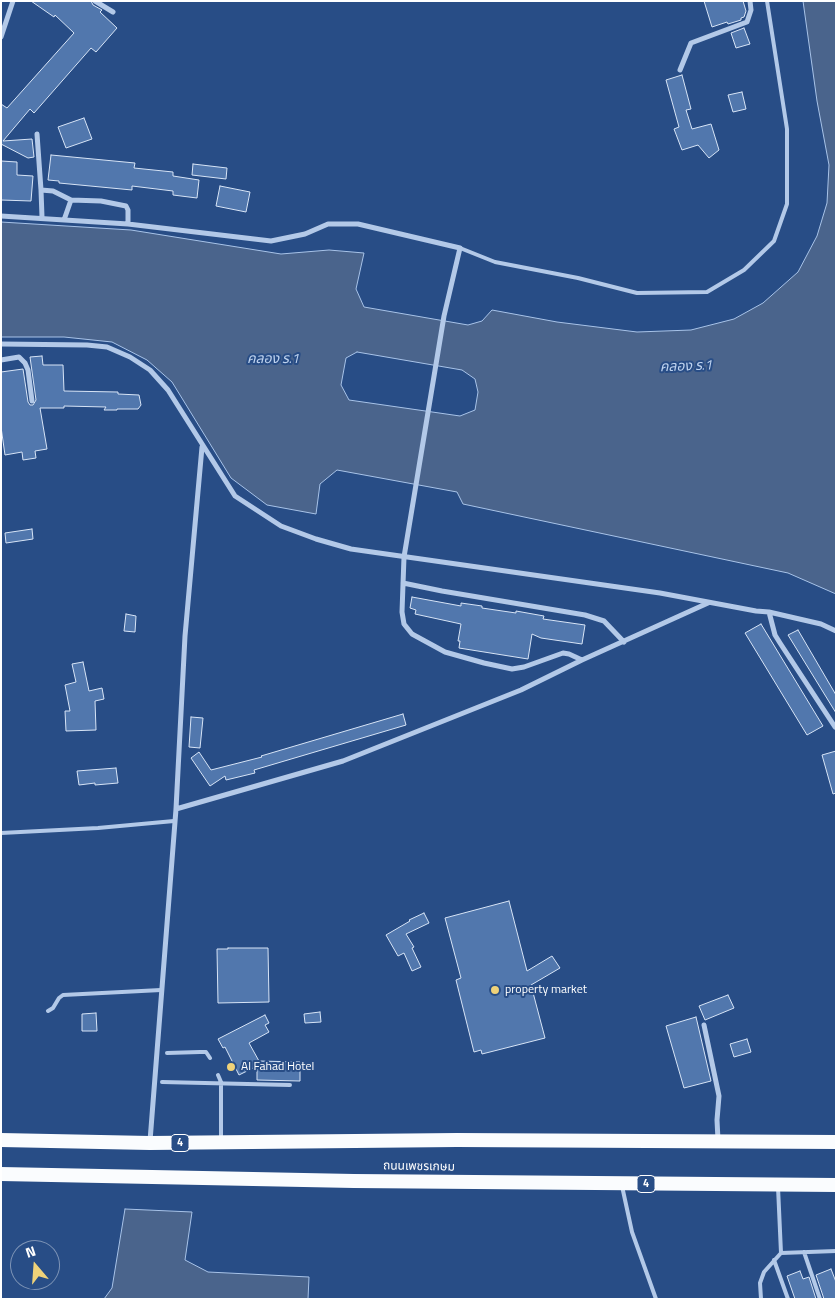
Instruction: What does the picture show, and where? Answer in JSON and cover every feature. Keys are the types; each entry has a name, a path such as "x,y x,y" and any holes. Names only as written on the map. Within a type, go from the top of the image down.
{"highway":[{"name":"ถนนเพชรเกษม","path":"1,1140 150,1143 457,1140 836,1142"},
{"name":"ถนนเพชรเกษม","path":"1,1174 354,1181 836,1185"}],"street":[{"path":"1,37 13,1"},
{"path":"95,1 112,12"},
{"path":"680,70 690,43 747,22 751,10 750,1"},
{"path":"37,134 42,218"},
{"path":"41,190 53,191 71,200 101,201 126,206 128,210 128,224"},
{"path":"64,220 71,200"},
{"path":"1,216 128,224 271,241 305,234 328,224 358,224 460,248 444,316 404,557 402,612 404,624 412,634 445,652 512,669 524,668 563,653 582,660"},
{"path":"1,344 88,345 106,347 130,357 150,370 168,390 235,496 281,526 351,549 660,593 708,603 769,612 820,624 836,631"},
{"path":"1,360 19,357 25,363 28,370 32,401"},
{"path":"150,1143 176,809 186,636 202,446"},
{"path":"403,583 585,615 604,621 624,642"},
{"path":"176,809 343,760 521,690 708,603"},
{"path":"769,612 775,635 834,727"},
{"path":"704,1024 719,1096 718,1142"}],"lane":[{"path":"460,248 495,262 578,278 637,292 707,292 744,270 774,240 787,204 787,129 767,1"},
{"path":"1,832 98,828 174,821"},
{"path":"48,1011 53,1008 63,995 161,990"},
{"path":"167,1053 206,1052 210,1058"},
{"path":"218,1075 221,1082 221,1142"},
{"path":"162,1082 290,1084"},
{"path":"622,1184 632,1232 656,1299"},
{"path":"778,1185 781,1253"},
{"path":"762,1299 760,1283 764,1272 781,1253 836,1251"},
{"path":"804,1252 820,1299"},
{"path":"774,1260 788,1299"}],"water":[{"name":"คลอง ร.1","path":"803,1 836,1 836,594 788,573 463,504 457,492 337,470 320,484 316,514 267,505 231,478 172,382 147,360 112,342 64,337 1,337 1,222 131,230 281,254 329,250 364,253 356,289 364,307 468,325 482,321 492,310 557,322 637,332 691,330 734,319 763,303 798,272 817,236 827,203 829,165 817,101","holes":["357,352 462,370 475,379 478,392 475,410 460,416 349,400 341,385 346,358"]},
{"path":"125,1209 192,1212 185,1260 208,1272 309,1277 308,1299 104,1299 112,1288"}],"building":[{"path":"31,1 91,1 93,5 102,10 100,12 117,28 96,52 91,48 34,113 30,109 3,141 32,139 34,157 28,158 1,144 1,104 7,108 74,33 55,15 54,17"},
{"path":"704,1 743,1 746,11 741,20 712,27"},
{"path":"744,28 750,44 736,48 731,33"},
{"path":"682,75 691,109 686,110 692,129 711,124 719,150 709,158 698,145 682,150 674,129 679,127 666,80"},
{"path":"742,92 746,109 733,112 728,95"},
{"path":"84,118 92,139 66,148 58,127"},
{"path":"51,155 135,163 134,168 173,172 173,176 199,180 197,198 173,195 173,191 132,186 132,190 59,183 59,181 48,180"},
{"path":"1,161 17,162 17,175 33,176 31,201 1,200"},
{"path":"193,164 227,168 226,179 192,175"},
{"path":"220,186 250,192 246,212 216,206"},
{"path":"42,356 43,365 63,365 64,391 118,392 118,394 139,395 141,405 138,409 117,410 104,410 106,407 64,406 64,408 40,408 47,449 35,451 36,458 23,460 22,452 5,455 1,427 1,372 23,369 28,402 30,405 33,405 36,400 30,357"},
{"path":"32,529 33,539 6,543 5,533"},
{"path":"412,597 461,606 461,603 516,613 516,611 544,616 543,619 585,625 582,644 541,638 532,634 528,659 459,648 460,641 458,641 461,624 415,614 416,610 410,608"},
{"path":"126,614 136,616 135,632 124,631"},
{"path":"761,624 823,726 807,735 745,633"},
{"path":"798,630 836,695 836,713 788,635"},
{"path":"83,662 89,691 102,688 104,699 95,701 96,730 66,731 65,711 70,711 65,685 76,682 72,664"},
{"path":"403,714 406,725 254,770 255,773 226,780 225,776 210,786 191,758 199,752 211,770 262,757"},
{"path":"191,717 203,718 200,748 189,747"},
{"path":"836,751 836,793 833,794 822,755"},
{"path":"116,768 118,783 79,785 77,771"},
{"name":"property market","path":"509,901 527,971 552,956 560,968 531,985 545,1038 482,1054 481,1050 474,1052 456,980 461,978 445,918"},
{"path":"424,913 429,923 406,934 414,947 412,948 421,967 412,971 404,953 398,956 386,935"},
{"path":"268,948 269,1002 218,1003 217,949"},
{"path":"728,995 734,1008 705,1020 699,1006"},
{"path":"320,1012 321,1022 305,1023 304,1014"},
{"path":"96,1013 97,1031 82,1031 82,1014"},
{"path":"265,1015 269,1023 265,1025 269,1032 249,1043 259,1061 300,1062 300,1081 257,1080 257,1066 239,1075 225,1047 223,1048 218,1039"},
{"path":"696,1017 711,1081 684,1088 666,1026"},
{"path":"747,1039 751,1052 734,1057 730,1044"},
{"path":"831,1269 836,1282 836,1299 824,1299 816,1275"},
{"path":"800,1271 803,1279 809,1277 816,1299 795,1299 787,1276"}],"place":[{"name":"property market","path":"495,990"},
{"name":"Al Fahad Hotel","path":"231,1067"}]}
